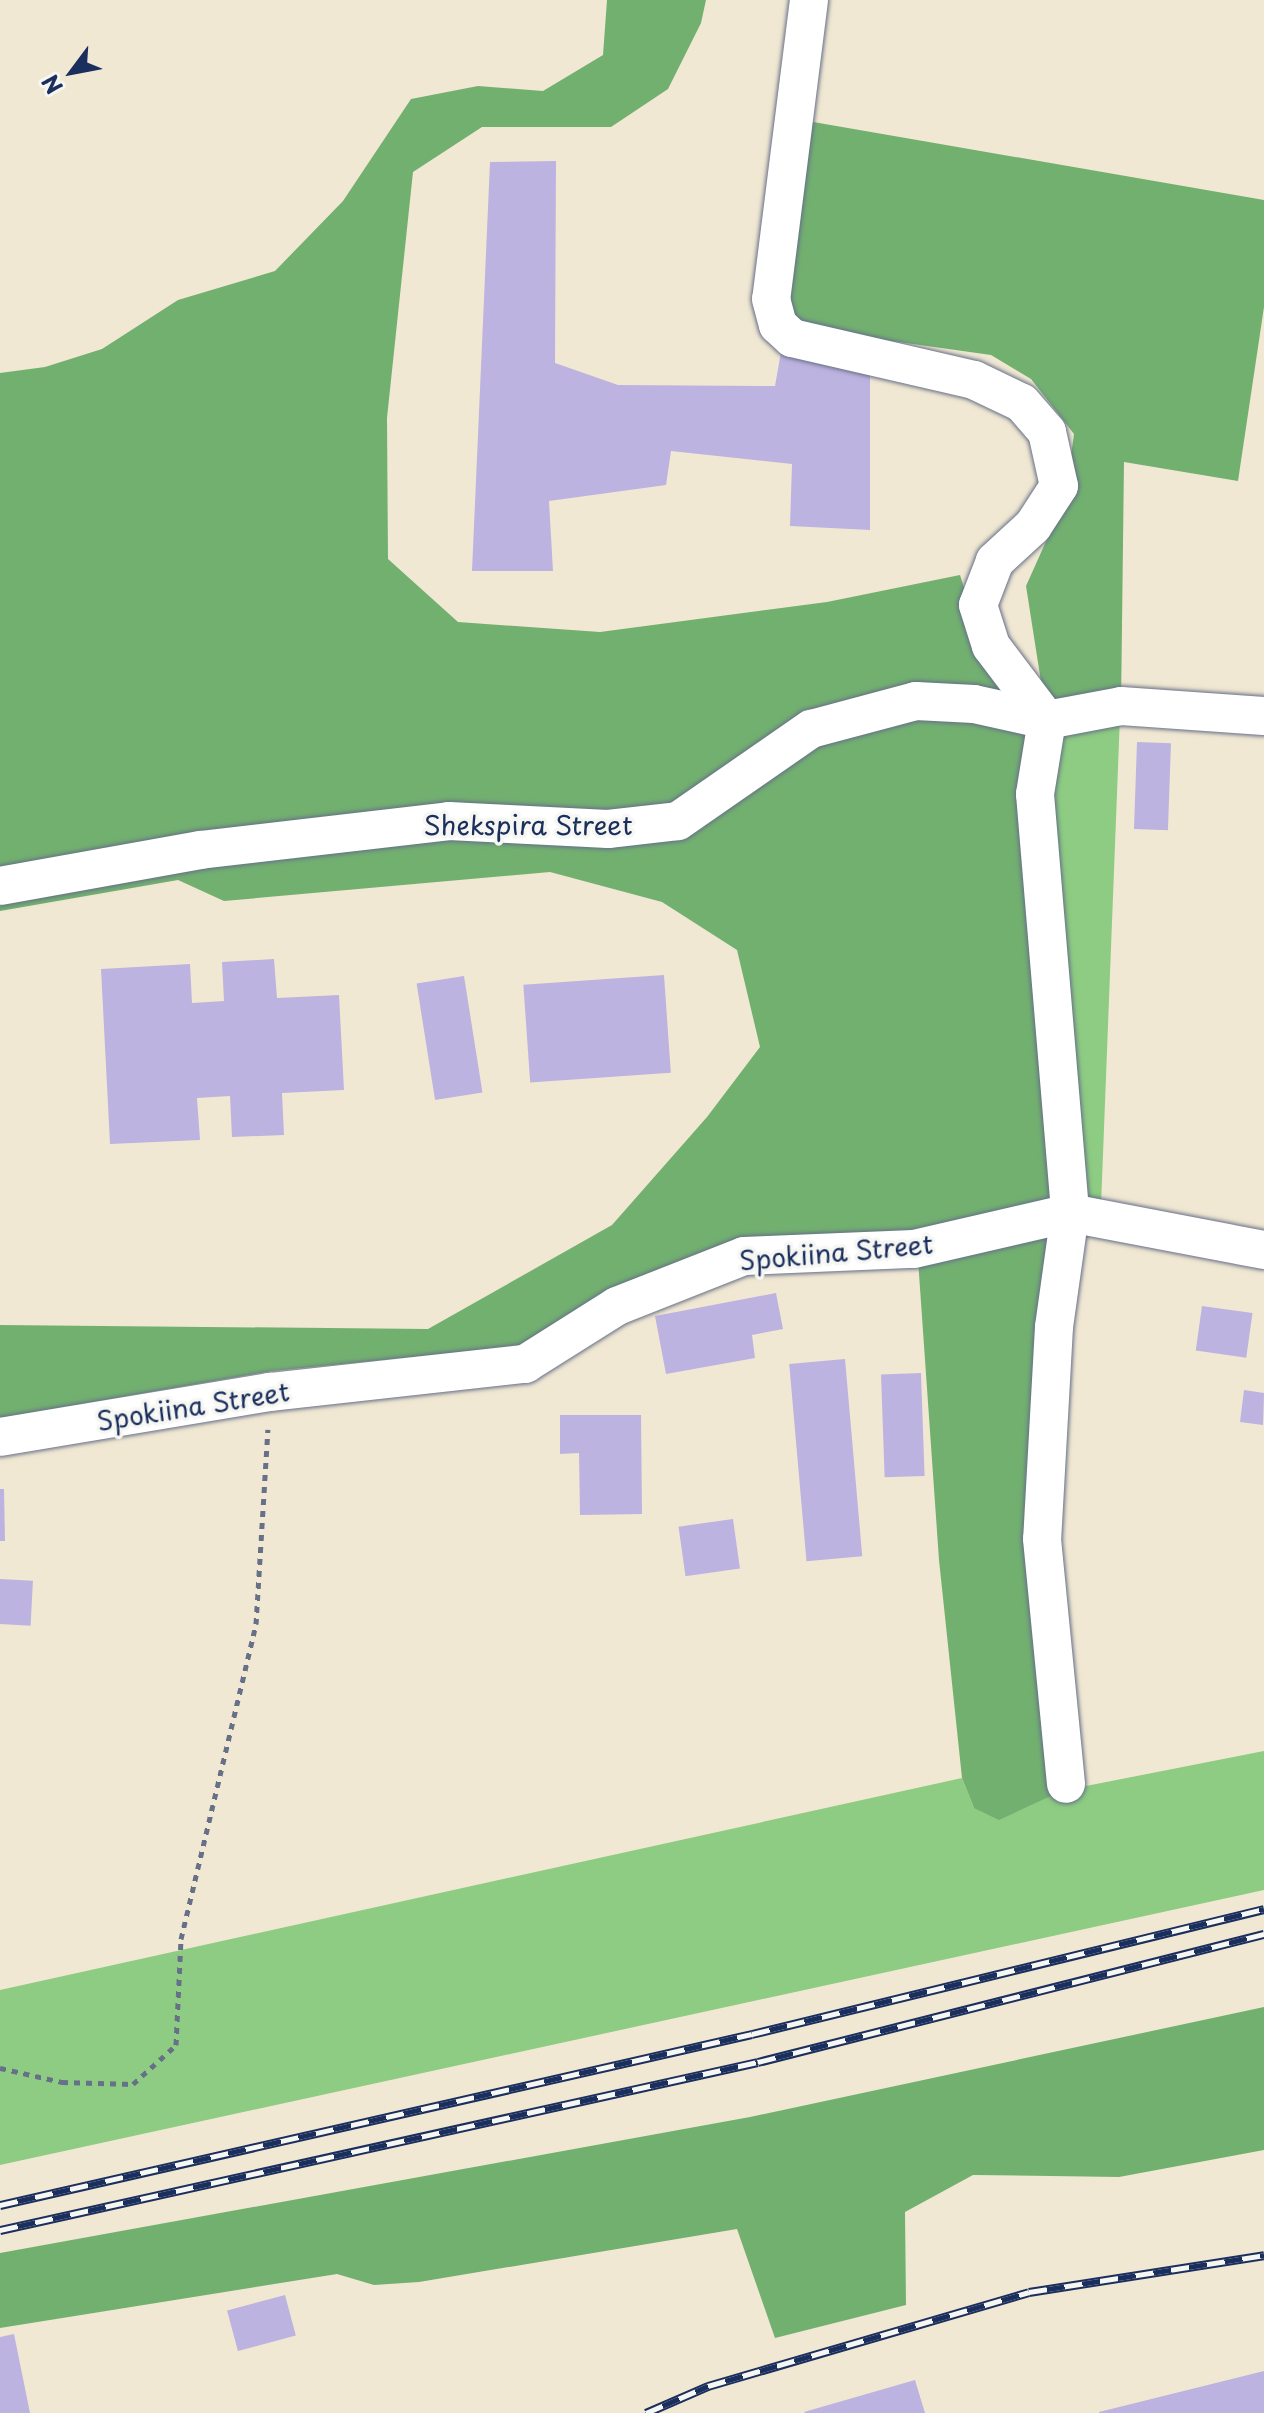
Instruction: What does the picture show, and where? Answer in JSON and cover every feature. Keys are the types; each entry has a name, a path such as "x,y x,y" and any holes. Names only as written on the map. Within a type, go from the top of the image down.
{"street":[{"path":"809,0 771,299 778,325 792,338 974,380 1022,403 1047,432 1059,486 1033,526 995,561 978,605 991,646 1047,720 1035,794 1070,1213 1054,1327 1042,1539 1066,1784"},
{"name":"Shekspira Street","path":"0,886 200,850 449,821 608,829 678,821 773,751 811,729 857,712 916,701 974,704 1047,720 1121,706 1264,716"},
{"name":"Spokiina Street","path":"0,1437 270,1392 525,1364 617,1306 744,1256 914,1249 1070,1213 1264,1250"}],"path":[{"path":"0,2068 62,2082 133,2084 176,2045 181,1939 256,1624 270,1392"}],"green space":[{"path":"607,0 706,0 701,23 668,89 611,127 482,127 413,172 387,418 388,559 458,622 600,632 827,602 960,575 984,649 1030,729 1057,1199 1055,1794 999,1820 974,1808 962,1778 939,1560 916,1231 736,1240 522,1346 272,1371 0,1418 0,1325 428,1329 612,1225 707,1117 760,1047 737,950 662,902 550,872 224,901 178,880 0,911 0,373 45,367 102,349 178,300 275,271 343,201 411,99 478,86 543,91 603,55"},
{"path":"796,119 1264,200 1264,307 1238,481 1124,462 1121,706 1047,720 1026,586 1065,499 1074,434 1031,379 991,355 778,325"},
{"path":"1120,716 1101,1206 1080,1203 1046,794 1057,728"},
{"path":"1264,1751 1264,1890 0,2165 0,1990 962,1778 974,1808"},
{"path":"1264,2007 1264,2150 1119,2177 973,2175 905,2212 906,2305 775,2338 737,2229 419,2282 374,2285 337,2274 0,2328 0,2253 750,2117"}],"building":[{"path":"556,161 555,363 618,385 775,386 781,352 870,365 870,530 790,526 792,464 671,451 666,485 549,501 553,571 472,571 490,162"},
{"path":"1137,742 1171,743 1168,830 1134,829"},
{"path":"274,959 277,998 339,995 344,1090 282,1093 284,1135 232,1137 230,1096 197,1098 200,1140 110,1144 101,969 190,964 192,1003 224,1001 222,962"},
{"path":"664,975 671,1073 530,1083 523,985"},
{"path":"464,976 482,1093 435,1100 417,984"},
{"path":"776,1293 783,1329 752,1335 755,1358 666,1374 655,1316"},
{"path":"1202,1306 1253,1313 1246,1358 1196,1351"},
{"path":"845,1359 862,1556 806,1561 789,1364"},
{"path":"921,1373 925,1476 885,1477 881,1374"},
{"path":"1244,1390 1264,1393 1263,1425 1240,1422"},
{"path":"560,1415 641,1415 642,1514 580,1515 579,1453 560,1454"},
{"path":"0,1489 4,1489 5,1541 0,1541"},
{"path":"733,1519 740,1569 685,1576 679,1527"},
{"path":"0,1579 33,1581 31,1626 0,1624"},
{"path":"285,2295 296,2336 238,2351 227,2311"},
{"path":"14,2334 30,2413 0,2413 0,2337"},
{"path":"1264,2371 1264,2413 1099,2413 1099,2412"},
{"path":"915,2380 925,2413 804,2412"}],"railway":[{"path":"0,2205 752,2034 1264,1909"},
{"path":"0,2230 758,2062 1264,1934"},
{"path":"646,2413 708,2386 1029,2292 1264,2255"}]}
